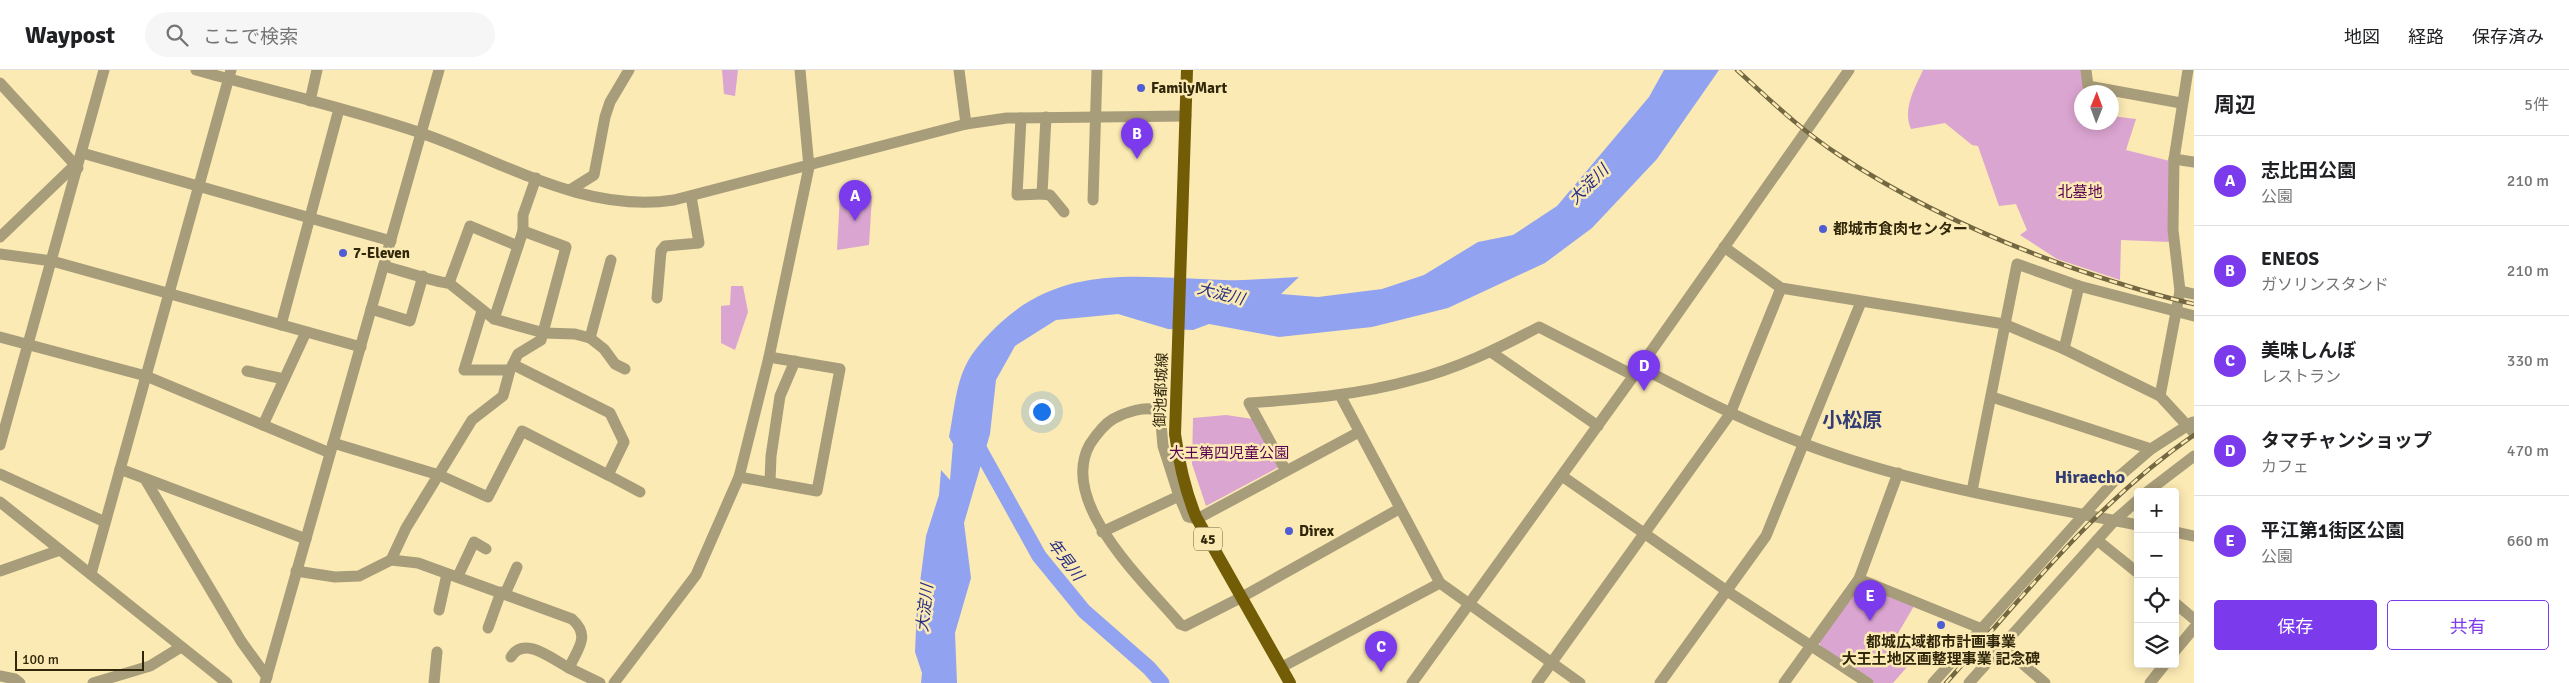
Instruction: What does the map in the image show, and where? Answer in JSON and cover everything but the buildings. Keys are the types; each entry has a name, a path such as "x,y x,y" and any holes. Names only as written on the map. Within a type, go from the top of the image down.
{"main road":[{"name":"御池都城線","path":"1188,70 1175,434 1186,494 1197,519 1290,683"}],"street":[{"path":"0,445 104,70"},
{"path":"196,70 229,75 421,133 570,190 602,198 640,203 657,203 691,196 809,167 966,124 1046,117 1186,116"},
{"path":"310,101 318,70"},
{"path":"266,680 439,70"},
{"path":"570,190 594,175 605,117 610,102 629,70"},
{"path":"614,683 696,576 739,477 769,357 809,167 800,70"},
{"path":"959,70 966,124"},
{"path":"1093,200 1097,70"},
{"path":"1412,683 1598,426 1849,70"},
{"path":"2086,70 2088,86 2181,103"},
{"path":"2160,396 2180,291 2173,230 2174,159 2181,103 2188,70"},
{"path":"91,574 229,75"},
{"path":"0,83 76,166"},
{"path":"281,325 340,109"},
{"path":"1042,194 1046,117"},
{"path":"1021,118 1017,195 1050,195 1064,212"},
{"path":"82,153 391,241"},
{"path":"2174,159 2194,162"},
{"path":"0,237 76,166"},
{"path":"494,319 523,231 523,215 536,178"},
{"path":"657,298 661,251 665,246 700,244 691,196"},
{"path":"449,283 470,226 518,246"},
{"path":"391,560 406,528 472,420 503,396 518,354 541,340 544,333 566,247 523,231"},
{"path":"1724,247 1781,288 2004,324 2064,349 2160,396 2192,426 2151,449 2115,480 1933,683"},
{"path":"0,254 52,260 361,347"},
{"path":"590,338 611,260"},
{"path":"1972,491 1992,397 2004,324 2018,264 2079,286 2194,316"},
{"path":"384,266 423,276 443,284 449,283 494,319 544,333 575,334 590,338 604,349 615,364 625,369"},
{"path":"372,310 410,321 423,276"},
{"path":"2064,349 2079,286"},
{"path":"1537,683 1730,414 1781,288"},
{"path":"2180,291 2194,294"},
{"path":"1660,683 1766,536 1861,302"},
{"path":"482,311 464,370 512,367 610,413 624,442 608,475"},
{"path":"1286,471 1249,403 1340,395 1413,380 1491,352 1539,327 1627,372 1640,367 1730,414 1803,444 1898,474 2134,524"},
{"path":"263,424 306,332"},
{"path":"0,337 146,376 263,424 332,448 439,475 488,497 522,431 640,492"},
{"path":"1491,352 1598,426"},
{"path":"739,477 817,491 840,369 769,357"},
{"path":"770,482 771,456 780,396 794,361"},
{"path":"246,371 284,379"},
{"path":"1340,395 1440,583 1580,683"},
{"path":"1992,397 2151,449"},
{"path":"1359,432 1197,519 1188,517 1179,496 1163,446 1160,412 1143,410 1125,412 1108,422 1095,436 1085,454 1082,473 1084,493 1102,532 1180,624 1185,626 1242,597 1399,508"},
{"path":"2154,488 2194,456"},
{"path":"120,469 306,539"},
{"path":"0,474 105,522"},
{"path":"1784,683 1859,578 1898,474"},
{"path":"1562,476 1727,591 1812,644 1868,683"},
{"path":"145,479 266,680"},
{"path":"1102,532 1179,496"},
{"path":"0,502 227,683"},
{"path":"1969,683 2115,520 2134,504"},
{"path":"2179,533 2194,536"},
{"path":"2097,540 2134,570"},
{"path":"439,610 452,575 474,542 486,549"},
{"path":"0,571 60,550"},
{"path":"296,572 335,577 359,576 391,560 418,563 572,619 582,628 583,636 569,668"},
{"path":"488,628 517,567"},
{"path":"1859,578 1982,629 2045,683"},
{"path":"1282,667 1440,583"},
{"path":"2179,606 2194,618"},
{"path":"2179,647 2194,628"},
{"path":"93,683 150,666 181,647"},
{"path":"511,656 516,649 531,648 600,683"},
{"path":"434,683 437,652"},
{"path":"2150,683 2162,668"},
{"path":"0,676 14,678 20,683"}],"green space":[{"path":"722,70 738,70 735,96 724,94"},
{"name":"北墓地","path":"1923,70 2082,70 2083,85 2074,85 2074,130 2119,130 2119,117 2136,119 2126,150 2170,161 2170,242 2121,240 2120,280 2057,259 2020,235 2027,230 2016,204 1999,206 1978,146 1972,145 1945,123 1911,129 1908,114 1913,91"},
{"path":"840,195 872,196 869,245 837,250"},
{"path":"731,286 743,286 748,312 735,350 721,343 721,306 730,305"},
{"name":"大王第四児童公園","path":"1226,415 1253,419 1279,467 1206,506 1192,464 1193,418"},
{"path":"1860,585 1914,606 1897,635 1921,651 1893,683 1874,683 1821,648 1819,641"}],"water":[{"name":"大淀川","path":"1664,70 1719,70 1657,159 1592,228 1545,263 1448,308 1372,327 1279,337 1209,324 1193,330 1168,329 1118,314 1056,320 1015,346 996,380 990,434 964,523 971,578 955,633 957,683 921,683 922,673 915,652 917,606 926,536 939,495 941,470 950,480 953,444 949,437 962,374 972,355 995,328 1021,307 1047,292 1074,283 1102,278 1161,277 1252,280 1299,277 1281,294 1318,297 1382,289 1424,275 1478,242 1513,235 1557,206 1649,97"}],"waterway":[{"name":"年見川","path":"974,439 1039,556 1084,611 1149,668 1162,683"}],"railway":[{"path":"1737,70 1786,115 1825,146 1869,174 1932,209 2031,253 2134,288 2194,304"},
{"path":"1946,683 2063,551 2126,489 2194,435"}],"place":[{"name":"FamilyMart","path":"1141,88"},
{"name":"ENEOS","path":"1137,159"},
{"name":"志比田公園","path":"855,221"},
{"name":"都城市食肉センター","path":"1823,229"},
{"name":"7-Eleven","path":"343,253"},
{"name":"タマチャンショップ","path":"1644,391"},
{"name":"Direx","path":"1289,531"},
{"name":"平江第1街区公園","path":"1870,621"},
{"name":"都城広域都市計画事業 大王土地区画整理事業 記念碑","path":"1941,625"},
{"name":"美味しんぼ","path":"1381,672"}],"district":[{"name":"小松原","path":"1852,420"},
{"name":"Hiraecho","path":"2090,477"}]}
